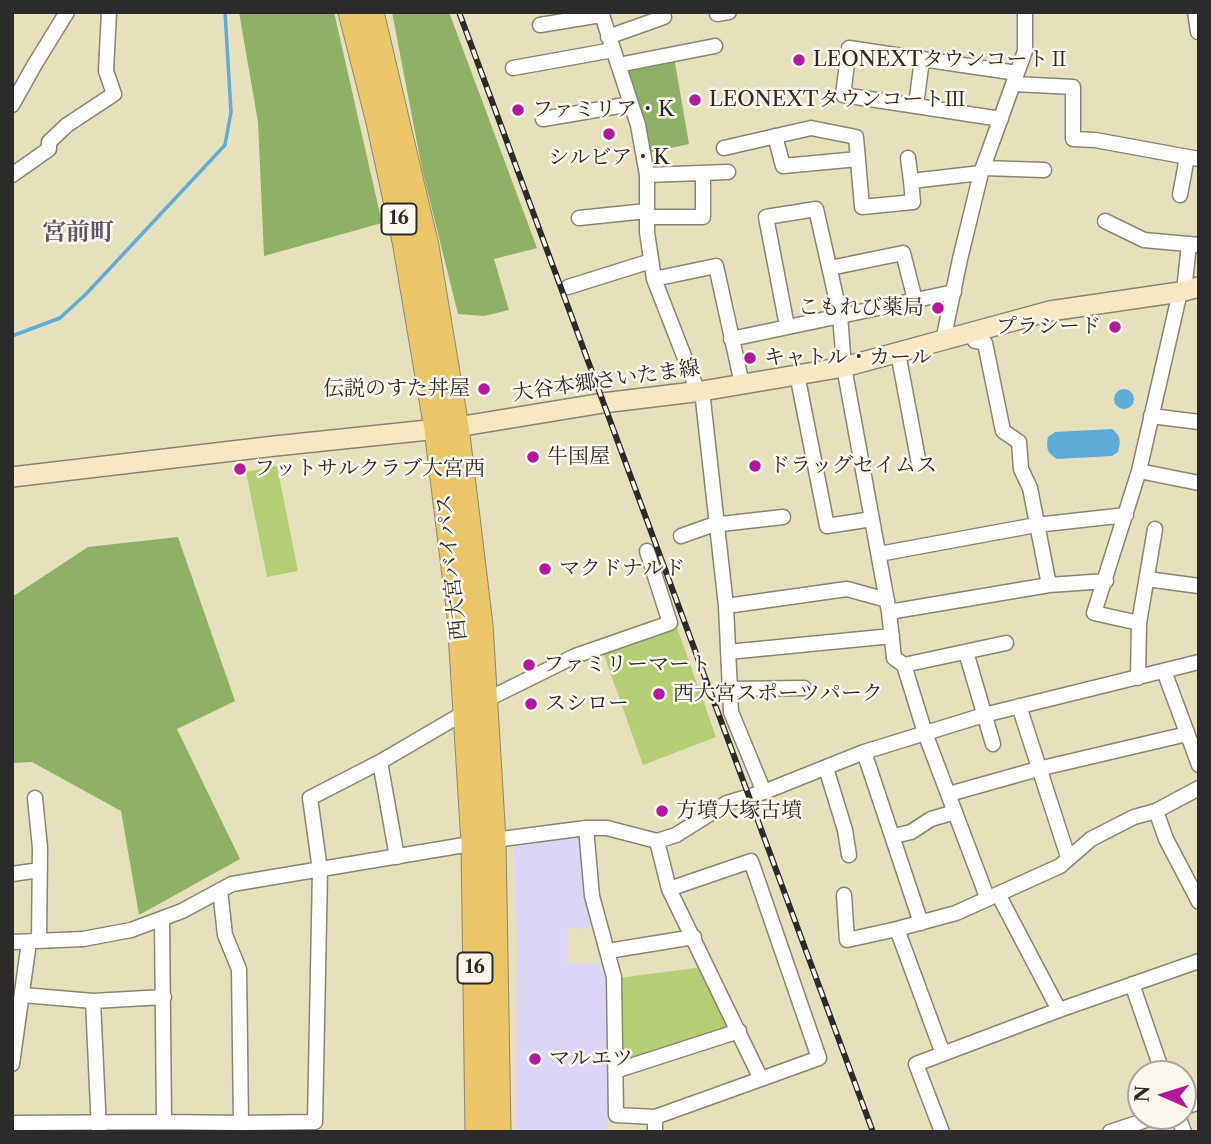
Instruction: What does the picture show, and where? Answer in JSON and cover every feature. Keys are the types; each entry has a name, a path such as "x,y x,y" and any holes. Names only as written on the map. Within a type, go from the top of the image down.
{"highway":[{"name":"西大宮バイパス","path":"350,12 378,122 447,428 481,625 486,700 477,1132"},
{"name":"西大宮バイパス","path":"372,12 427,246 447,428 464,713 484,841 499,1132"}],"main road":[{"name":"大谷本郷さいたま線","path":"12,477 249,448 447,428 603,403 700,392 844,367 1050,312 1187,290"}],"street":[{"path":"12,105 67,12"},
{"path":"12,176 48,149 49,142 67,125 114,94 106,71 109,12"},
{"path":"717,12 729,12"},
{"path":"943,341 982,171 1025,51 1025,12"},
{"path":"1195,12 1198,32"},
{"path":"540,25 601,14 638,125 647,175 647,214 654,279 700,392 726,606 731,712 764,792"},
{"path":"513,68 610,44 664,17"},
{"path":"618,65 715,46"},
{"path":"1001,118 843,95 849,48 1073,87 1073,139 1095,140 1193,158 1180,195"},
{"path":"916,106 922,59"},
{"path":"543,119 631,104"},
{"path":"724,148 811,128 856,137 862,207 913,202 908,158"},
{"path":"775,136 783,166 858,159"},
{"path":"911,181 982,171 1044,170"},
{"path":"647,175 728,172"},
{"path":"579,218 647,214 703,217 703,173"},
{"path":"787,326 766,216 816,209 840,315 844,367 888,606 894,658 904,665 925,733 955,812 993,896 1059,1010"},
{"path":"1105,221 1144,240 1194,244 1187,290 1151,416 1139,471 1094,613 1139,623"},
{"path":"830,268 903,253 915,300"},
{"path":"568,287 651,261"},
{"path":"654,279 716,266 742,384"},
{"path":"731,339 954,292"},
{"path":"971,333 975,341 985,343 1003,431 1019,442 1021,469 1030,488 1049,584"},
{"path":"898,353 919,464"},
{"path":"797,374 827,526 872,519"},
{"path":"1151,416 1199,422"},
{"path":"1139,471 1199,483"},
{"path":"879,554 1036,525 1126,515"},
{"path":"681,536 717,525 783,517"},
{"path":"1138,678 1139,623 1155,529"},
{"path":"12,1123 99,1128 164,1122 241,1127 315,1122 320,870 310,798 380,762 486,700 575,656 670,623 646,551"},
{"path":"1147,579 1199,586"},
{"path":"726,606 847,589 888,606 1049,584 1106,581"},
{"path":"728,652 892,636"},
{"path":"904,665 1006,643"},
{"path":"966,652 993,744"},
{"path":"12,942 103,936 131,930 182,911 232,884 484,841 586,828 607,828 657,841 676,835 727,803 764,792 864,752 984,715 1199,662"},
{"path":"1164,671 1199,765"},
{"path":"730,690 804,688"},
{"path":"1019,706 1068,857"},
{"path":"949,794 1038,769 1187,733"},
{"path":"864,752 921,923"},
{"path":"380,762 397,857"},
{"path":"826,768 845,830 849,855"},
{"path":"844,895 846,940 956,913 1060,866 1091,839 1133,817 1156,811 1199,788"},
{"path":"12,1063 34,941 40,870 35,798"},
{"path":"1156,811 1166,839 1199,902"},
{"path":"894,836 911,832 931,819 955,812"},
{"path":"586,828 592,896 614,977 616,1115 655,1116 819,1058 751,861 669,889"},
{"path":"657,841 669,889 761,1079"},
{"path":"12,874 40,870"},
{"path":"220,890 226,935 239,970 241,1127"},
{"path":"162,919 164,1122"},
{"path":"898,929 943,1054"},
{"path":"608,951 694,937"},
{"path":"942,1132 916,1064 1199,961"},
{"path":"1132,985 1158,1060"},
{"path":"23,995 93,1001 164,997"},
{"path":"93,1001 99,1128"},
{"path":"615,1071 738,1031"},
{"path":"655,1116 655,1132"},
{"path":"1110,1132 1127,1126"}],"shaded area":[{"path":"575,837 580,843 585,894 594,928 567,929 567,964 603,963 610,983 608,1132 516,1132 517,929 513,849 519,843"}],"green space":[{"path":"239,12 334,12 382,223 264,256 258,122"},
{"path":"392,12 449,12 537,248 494,259 509,310 484,316 458,314 422,169"},
{"path":"674,57 689,144 648,153 626,69"},
{"path":"277,466 298,571 267,577 246,472"},
{"path":"178,537 235,701 177,729 240,859 139,915 121,811 32,762 12,763 12,597 88,547"},
{"name":"西大宮スポーツパーク","path":"676,625 716,737 643,765 603,652"},
{"path":"703,967 729,1025 728,1032 621,1065 619,978"}],"water":[{"path":"1124,389 1131,392 1134,399 1131,406 1124,409 1117,406 1114,399 1117,392"},
{"path":"1112,429 1119,436 1120,442 1118,452 1112,456 1057,459 1048,450 1048,437 1055,432"}],"waterway":[{"path":"12,336 60,318 86,294 225,145 231,112 225,12"}],"railway":[{"path":"459,12 873,1132"}],"place":[{"name":"LEONEXTタウンコートⅡ","path":"799,60"},
{"name":"LEONEXTタウンコートⅢ","path":"695,100"},
{"name":"ファミリア・K","path":"518,110"},
{"name":"シルビア・K","path":"609,134"},
{"name":"こもれび薬局","path":"938,308"},
{"name":"プラシード","path":"1115,327"},
{"name":"キャトル・カール","path":"750,358"},
{"name":"伝説のすた丼屋","path":"484,389"},
{"name":"牛国屋","path":"533,457"},
{"name":"ドラッグセイムス","path":"755,466"},
{"name":"フットサルクラブ大宮西","path":"240,469"},
{"name":"マクドナルド","path":"545,569"},
{"name":"ファミリーマート","path":"529,665"},
{"name":"西大宮スポーツパーク","path":"659,694"},
{"name":"スシロー","path":"531,704"},
{"name":"方墳大塚古墳","path":"662,811"},
{"name":"マルエツ","path":"535,1059"}],"district":[{"name":"宮前町","path":"78,233"}]}
